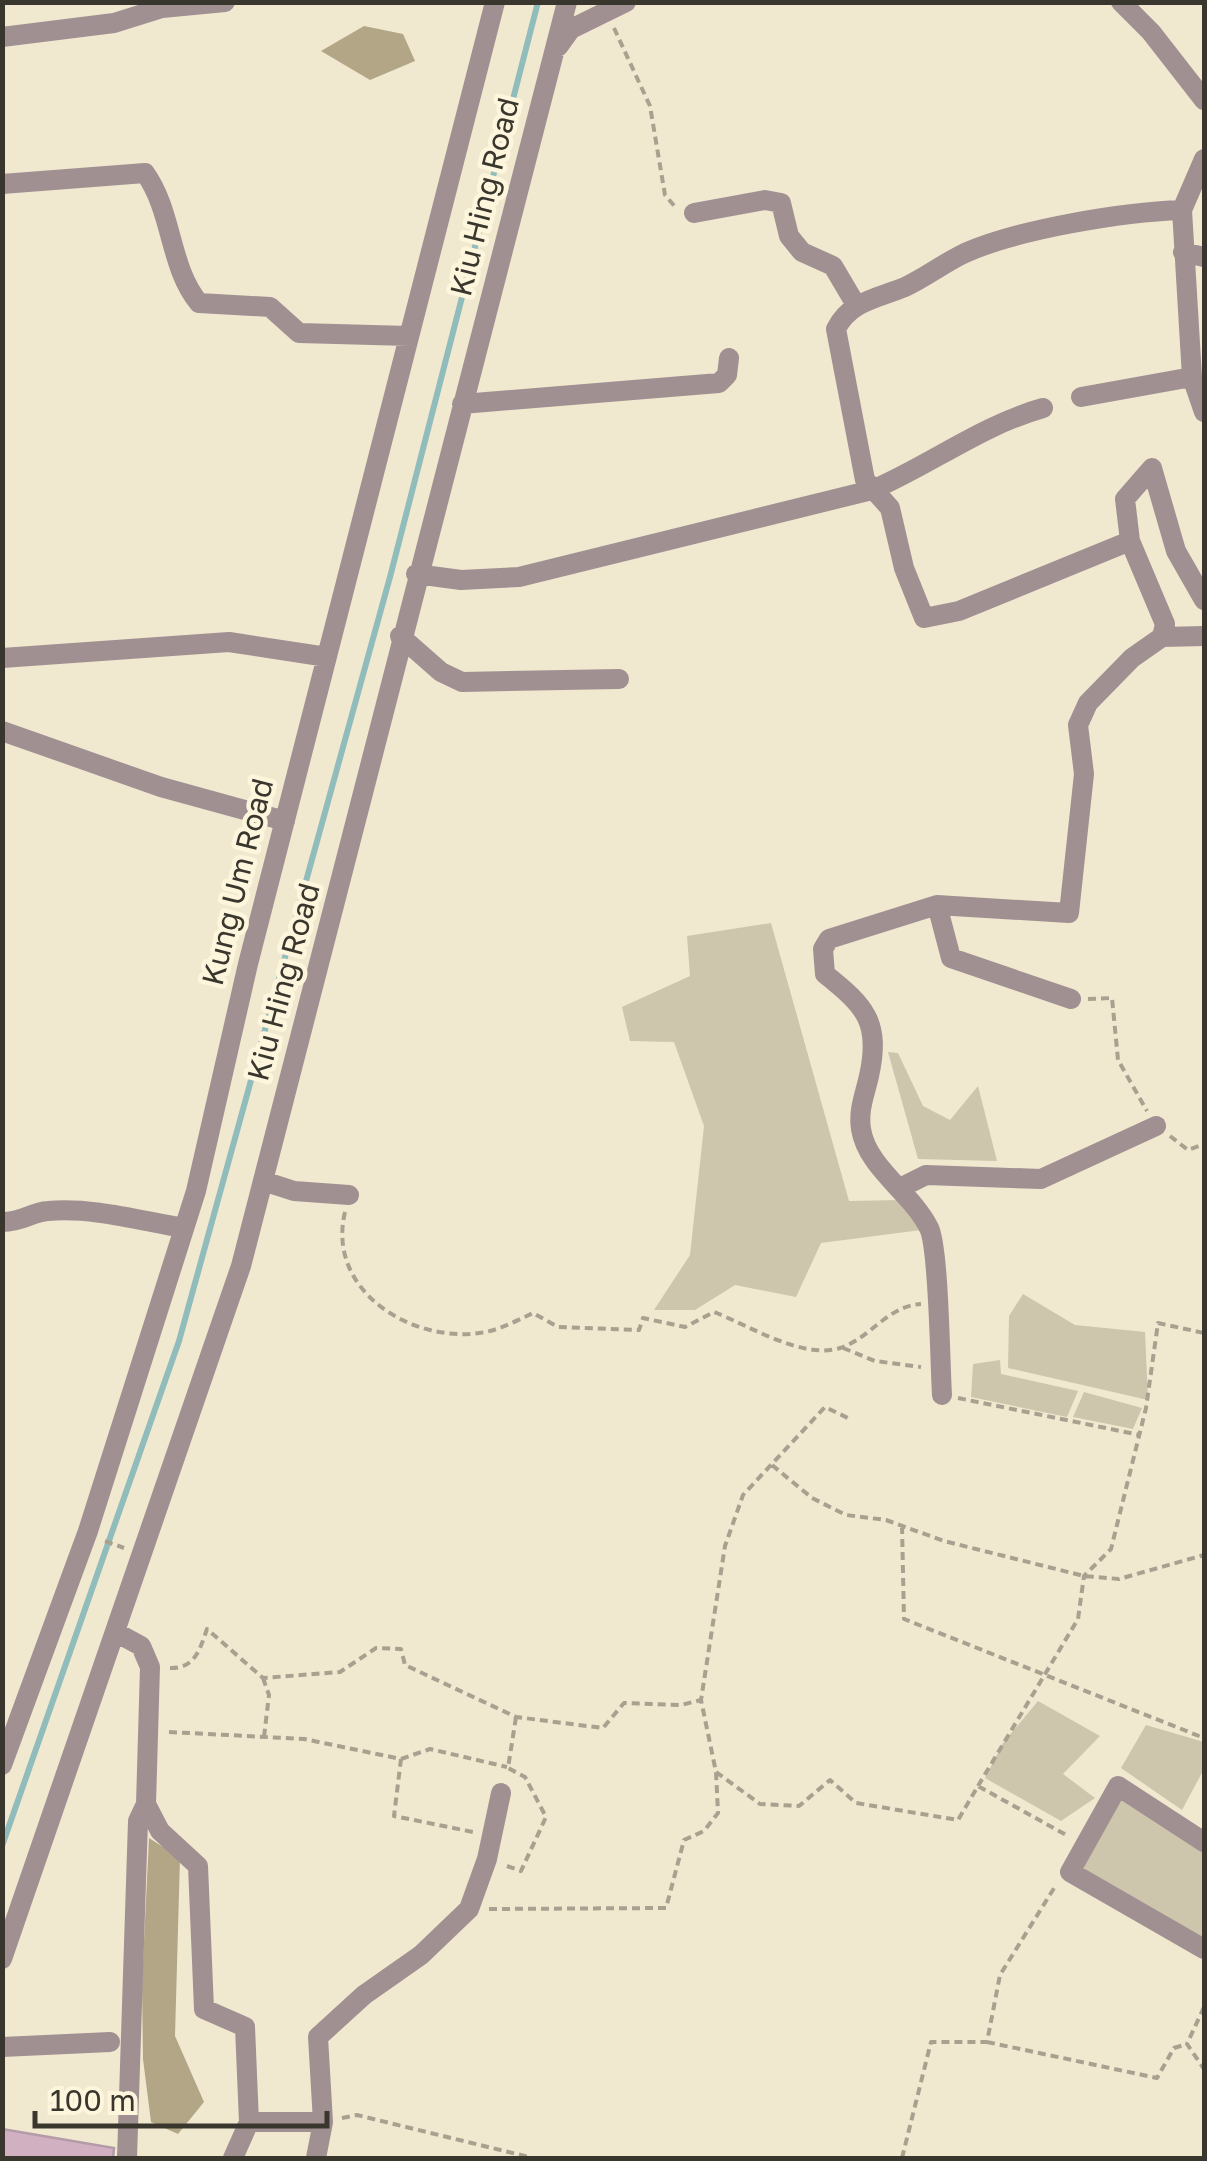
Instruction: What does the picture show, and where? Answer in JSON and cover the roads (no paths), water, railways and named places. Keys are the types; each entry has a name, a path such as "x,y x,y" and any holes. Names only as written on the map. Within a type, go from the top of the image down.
{"street":[{"path":"2,37 114,24 162,8 225,2"},
{"name":"Kung Um Road","path":"2,1765 88,1531 184,1228 495,2"},
{"name":"Kiu Hing Road","path":"2,1960 235,1284 567,2"},
{"path":"554,53 571,29 626,2"},
{"path":"1121,2 1151,32 1204,100"},
{"path":"1204,158 1182,210 1192,377 1204,412"},
{"path":"2,184 145,173 168,221 188,290 199,303 270,307 299,333 409,336"},
{"path":"694,212 765,200 782,204 789,236 802,252 833,266 856,305"},
{"path":"1130,540 959,611 924,618 904,568 890,508 865,480 836,329 843,315 856,305 907,286 967,252 1144,211 1182,210"},
{"path":"1183,252 1204,257"},
{"path":"462,404 718,384 727,375 730,358"},
{"path":"1080,397 1192,377"},
{"path":"416,574 461,580 520,577 872,490 924,468 980,434 1043,408"},
{"path":"1162,637 1165,624 1130,540 1126,499 1152,468 1176,552 1204,600"},
{"path":"400,636 441,672 462,682 620,680"},
{"path":"942,1395 931,1231 902,1188 869,1153 861,1130 861,1106 870,1073 870,1020 862,1004 825,974 824,949 829,939 839,934 888,924 937,905 1069,914 1084,774 1078,725 1088,703 1132,658 1162,637 1204,636"},
{"path":"2,658 230,642 327,656"},
{"path":"2,731 161,787 285,821"},
{"path":"937,905 950,958 1071,1000"},
{"path":"902,1188 926,1175 1041,1179 1156,1126"},
{"path":"262,1181 294,1191 349,1194"},
{"path":"2,1222 24,1222 42,1211 76,1210 184,1228"},
{"path":"117,1634 141,1646 150,1667 146,1804 138,1821 127,2158"},
{"path":"1204,1842 1118,1786 1070,1872 1204,1949"},
{"path":"316,2158 323,2122 318,2037 469,1909 487,1859 501,1793"},
{"path":"146,1804 160,1830 198,1866 204,2009 244,2027 249,2122 233,2158"},
{"path":"2,2047 110,2042"},
{"path":"249,2122 323,2122"}],"waterway":[{"path":"2,1846 179,1341 390,577 538,2"}]}
